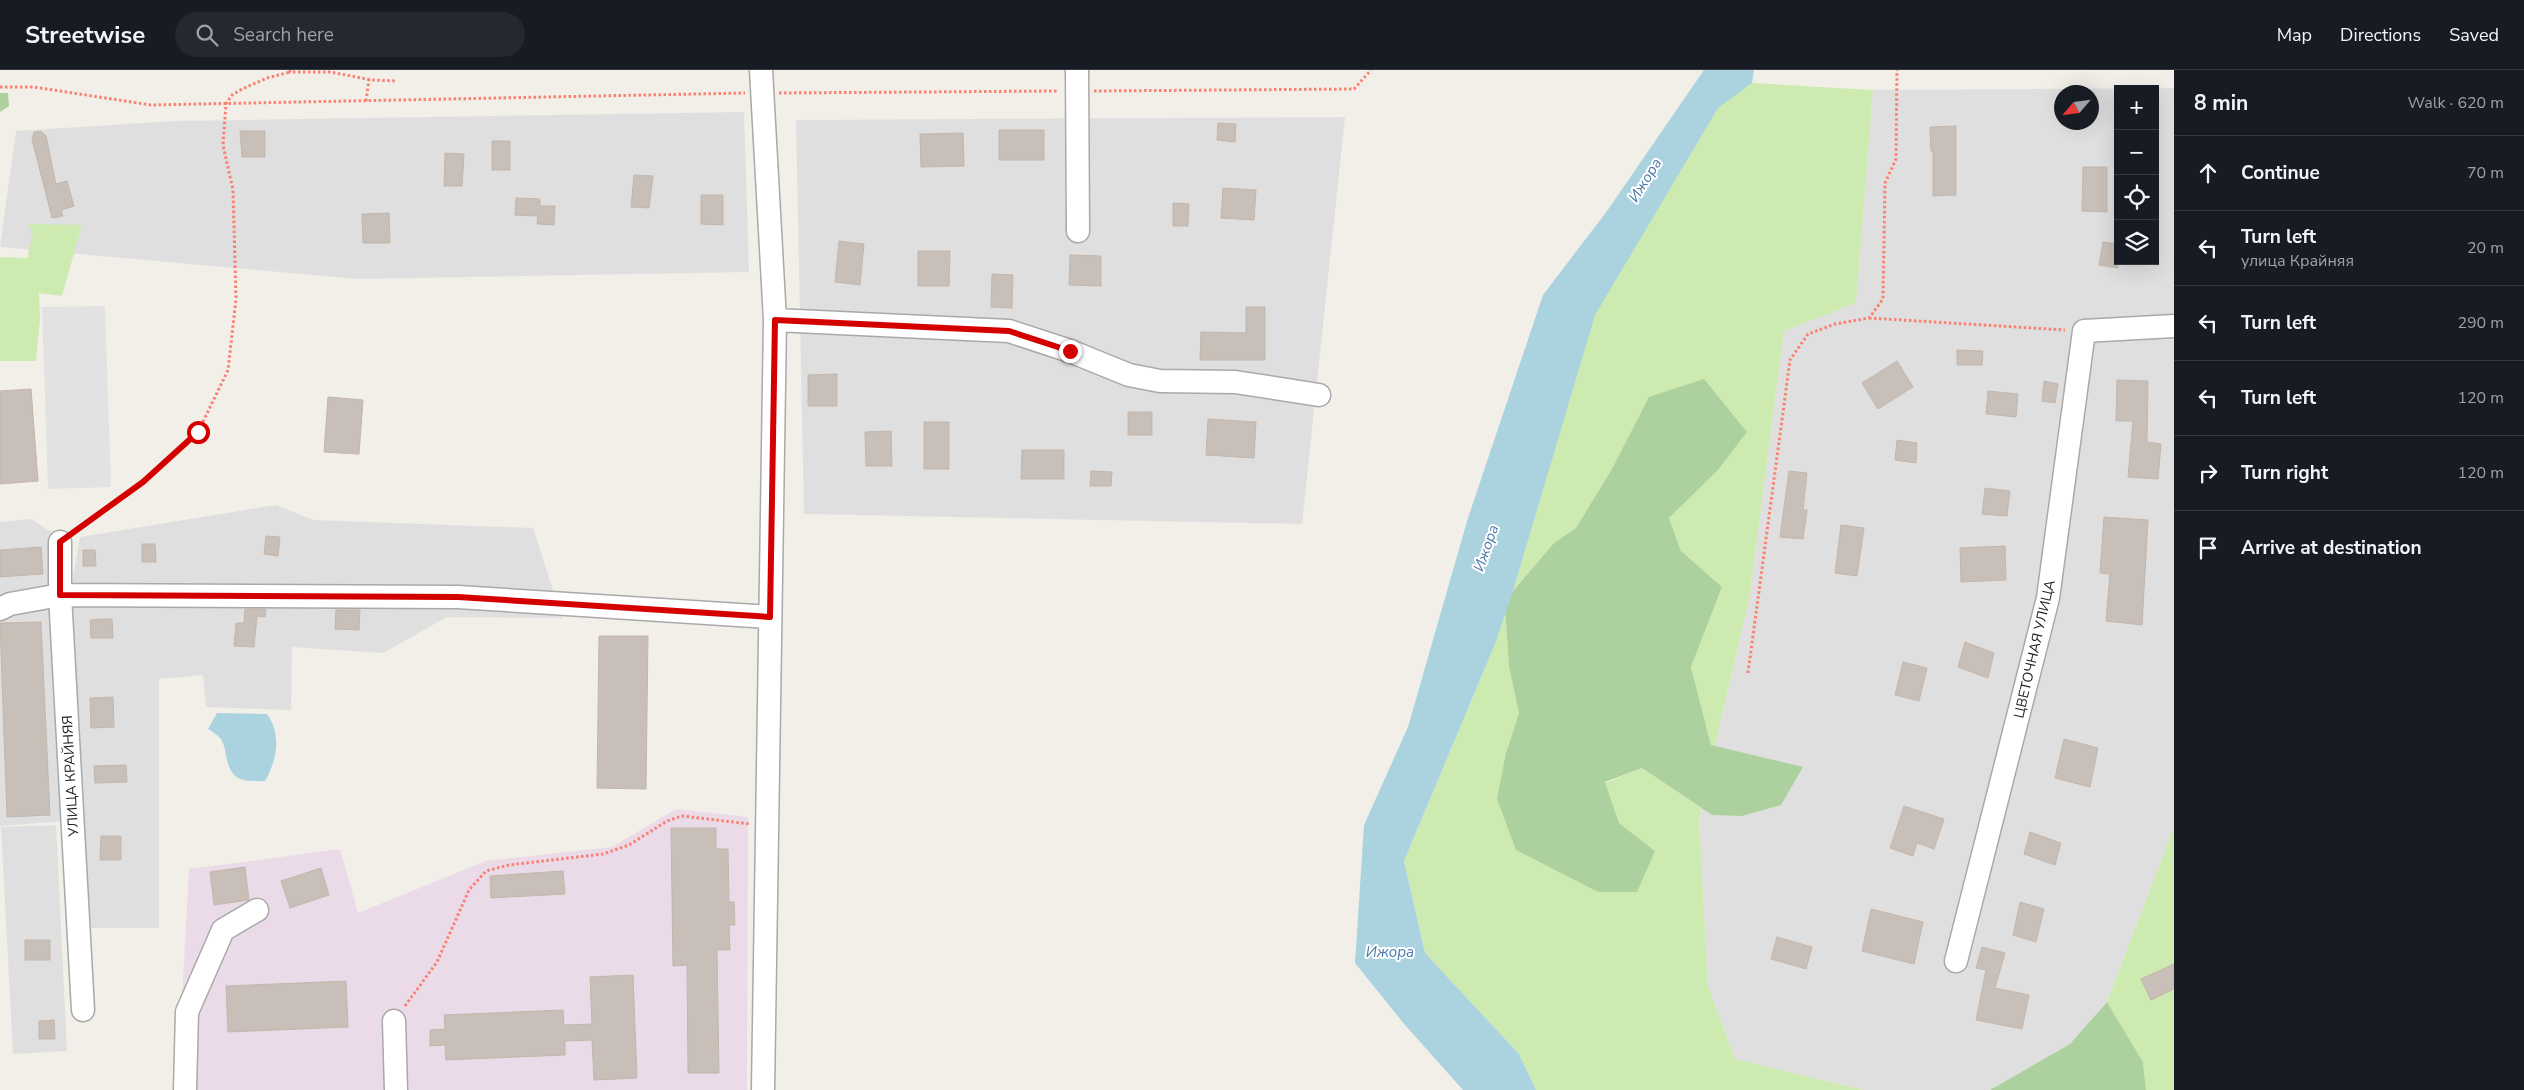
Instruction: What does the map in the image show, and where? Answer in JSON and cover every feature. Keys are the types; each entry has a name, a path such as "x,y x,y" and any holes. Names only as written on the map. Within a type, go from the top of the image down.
{"street":[{"path":"761,70 775,320 763,1090"},
{"path":"1077,70 1078,231"},
{"path":"775,320 1009,331 1070,351 1129,376 1160,382 1235,382 1319,395"},
{"path":"2084,331 2174,326"},
{"name":"ЦВЕТОЧНАЯ УЛИЦА","path":"1956,961 2048,598 2084,331"},
{"name":"УЛИЦА КРАЙНЯЯ","path":"60,542 60,595 83,1010"},
{"path":"0,609 10,604 60,595 458,597 770,617"},
{"path":"185,1090 187,1012 224,930 257,910"},
{"path":"394,1021 396,1090"}],"path":[{"path":"1869,318 1884,299 1885,183 1896,159 1897,70"},
{"path":"60,542 143,482 198,432 228,370 236,299 233,190 223,145 226,104 232,96 242,89 267,78 290,71 330,72 369,79 397,81"},
{"path":"366,101 369,79"},
{"path":"0,87 34,87 152,105 763,93"},
{"path":"1748,673 1790,360 1808,334 1835,324 1869,318 2084,331"},
{"path":"394,1021 437,962 469,890 486,871 509,865 602,854 629,845 667,821 682,816 767,827"}],"shaded area":[{"path":"2099,88 2114,88 2114,265 2159,265 2159,88 2174,88 2174,827 2107,1002 2070,1044 1990,1090 1863,1090 1735,1059 1708,986 1699,817 1749,599 1784,331 1856,303 1873,90 2054,89 2054,130 2099,130"},
{"path":"744,112 749,272 358,279 0,247 16,131 174,121"},
{"path":"1345,117 1302,524 804,514 796,120"},
{"path":"105,306 111,487 48,489 42,307"},
{"path":"276,505 313,520 533,528 562,618 447,617 383,653 292,647 291,710 206,707 203,675 159,679 159,928 91,928 68,606 80,537"},
{"path":"31,519 51,532 52,605 66,821 0,826 0,522"},
{"path":"676,809 748,817 747,1090 177,1090 189,869 340,849 358,913 486,861 612,847"},
{"path":"56,825 67,1051 13,1054 1,827"}],"green space":[{"path":"1752,83 1873,90 1856,303 1784,331 1749,599 1715,746 1711,745 1691,667 1722,587 1681,551 1669,518 1718,470 1747,432 1613,467 1576,528 1554,543 1513,591 1594,315 1718,107"},
{"path":"0,93 8,93 9,106 0,112"},
{"path":"28,224 82,225 62,296 39,293 40,320 36,361 0,361 0,257 27,258 33,234"},
{"path":"1704,379 1747,432 1718,470 1669,518 1681,551 1722,587 1691,667 1711,745 1803,767 1781,805 1742,816 1712,815 1642,768 1605,782 1619,823 1655,851 1637,892 1598,892 1516,850 1497,799 1506,753 1519,713 1509,667 1505,609 1513,591 1554,543 1576,528 1613,467 1649,397"},
{"path":"1505,609 1509,667 1519,713 1506,753 1655,851 1619,823 1605,783 1642,768 1701,808 1699,817 1708,986 1735,1059 1863,1090 1536,1090 1519,1054 1425,953 1404,861 1495,644"},
{"path":"2174,827 2174,1090 2146,1090 2143,1062 2107,1002"},
{"path":"2107,1002 2143,1062 2146,1090 1990,1090 2070,1044"}],"water":[{"name":"Ижора","path":"1704,70 1754,70 1752,83 1718,108 1595,315 1513,591 1495,644 1404,861 1425,953 1519,1054 1536,1090 1463,1090 1405,1025 1355,963 1364,825 1408,727 1468,518 1543,295 1607,211"},
{"path":"217,713 267,714 275,730 276,748 272,765 265,781 248,781 236,777 232,773 222,740 208,729"}],"building":[{"path":"1218,123 1236,124 1235,142 1217,140"},
{"path":"1956,126 1956,195 1933,196 1933,151 1931,151 1930,127"},
{"path":"999,130 1044,130 1044,160 999,160"},
{"path":"41,131 46,136 56,184 67,181 74,206 61,210 63,216 52,218 32,139 34,132"},
{"path":"240,131 265,131 265,157 242,157"},
{"path":"963,133 964,166 921,167 920,134"},
{"path":"492,141 510,141 510,170 492,170"},
{"path":"445,153 464,154 462,186 444,186"},
{"path":"2083,167 2107,167 2107,212 2082,211"},
{"path":"634,175 653,176 649,208 631,207"},
{"path":"1223,188 1256,190 1254,220 1221,218"},
{"path":"701,195 723,195 723,225 701,224"},
{"path":"516,198 540,199 540,206 555,206 554,225 537,224 538,216 515,215"},
{"path":"1173,203 1189,204 1188,226 1173,226"},
{"path":"389,213 390,243 363,243 362,214"},
{"path":"839,241 864,244 860,285 835,282"},
{"path":"2103,242 2114,243 2114,265 2118,265 2118,268 2099,265"},
{"path":"918,251 950,251 949,286 918,286"},
{"path":"1070,255 1101,256 1101,286 1069,285"},
{"path":"992,274 1013,275 1012,308 991,307"},
{"path":"1246,307 1265,307 1265,360 1200,360 1201,332 1246,333"},
{"path":"1957,350 1983,351 1982,365 1957,365"},
{"path":"1897,361 1913,387 1878,409 1862,383"},
{"path":"837,374 837,406 808,406 808,375"},
{"path":"2117,380 2148,381 2147,442 2161,444 2158,479 2128,477 2133,421 2116,421"},
{"path":"2044,381 2058,384 2055,403 2042,401"},
{"path":"31,389 38,481 0,484 0,391"},
{"path":"1988,391 2018,394 2016,417 1986,414"},
{"path":"328,397 363,400 359,454 324,452"},
{"path":"1128,412 1152,412 1152,435 1128,435"},
{"path":"1208,419 1256,422 1254,458 1206,455"},
{"path":"924,422 949,422 949,469 924,469"},
{"path":"891,431 892,466 866,466 865,432"},
{"path":"1897,440 1917,443 1916,463 1895,460"},
{"path":"1022,450 1064,450 1064,479 1021,479"},
{"path":"1091,471 1112,472 1111,486 1090,486"},
{"path":"1789,471 1807,473 1803,510 1807,510 1803,539 1780,537"},
{"path":"1985,488 2010,491 2007,516 1982,514"},
{"path":"2104,517 2148,520 2142,625 2106,621 2110,574 2100,573"},
{"path":"1841,525 1864,528 1857,576 1835,573"},
{"path":"266,536 280,537 278,556 264,554"},
{"path":"142,544 155,544 156,562 142,562"},
{"path":"2005,546 2006,580 1961,582 1960,548"},
{"path":"41,547 43,574 0,577 0,550"},
{"path":"83,550 95,550 96,566 83,566"},
{"path":"245,609 266,609 265,617 257,616 254,647 234,646 236,623 244,623"},
{"path":"336,610 360,610 359,630 335,629"},
{"path":"112,619 113,638 91,638 90,620"},
{"path":"41,622 50,815 7,817 0,623"},
{"path":"599,636 648,636 646,789 597,788"},
{"path":"1965,642 1994,653 1988,678 1958,667"},
{"path":"1903,662 1927,668 1919,701 1895,695"},
{"path":"113,697 114,727 91,728 90,698"},
{"path":"2064,739 2098,748 2090,787 2055,778"},
{"path":"126,765 127,782 95,783 94,766"},
{"path":"1904,806 1944,819 1934,849 1917,843 1913,856 1890,848"},
{"path":"671,828 716,828 716,849 728,849 729,902 734,902 735,925 729,925 730,950 717,950 719,1073 688,1073 687,965 673,966"},
{"path":"2030,832 2061,843 2055,865 2024,854"},
{"path":"101,836 121,836 121,860 100,860"},
{"path":"245,867 249,900 214,905 210,872"},
{"path":"321,868 329,895 290,908 281,881"},
{"path":"563,871 565,894 491,898 490,876"},
{"path":"2020,902 2044,909 2036,942 2013,935"},
{"path":"1871,909 1923,922 1914,964 1862,951"},
{"path":"1777,937 1812,947 1806,969 1771,959"},
{"path":"25,940 50,940 50,960 25,960"},
{"path":"1982,947 2005,953 1995,988 2029,995 2022,1029 1976,1020 1986,970 1976,968"},
{"path":"2174,964 2174,989 2151,1000 2141,979"},
{"path":"633,975 637,1078 594,1080 592,1040 565,1041 565,1055 446,1060 445,1045 430,1046 430,1030 445,1029 444,1015 563,1010 564,1025 592,1024 590,977"},
{"path":"346,981 348,1027 228,1032 226,986"},
{"path":"54,1020 55,1039 39,1039 39,1021"}],"route":[{"path":"198,432 143,482 60,542 60,595 458,597 770,617 775,320 1009,331 1070,351"}]}
